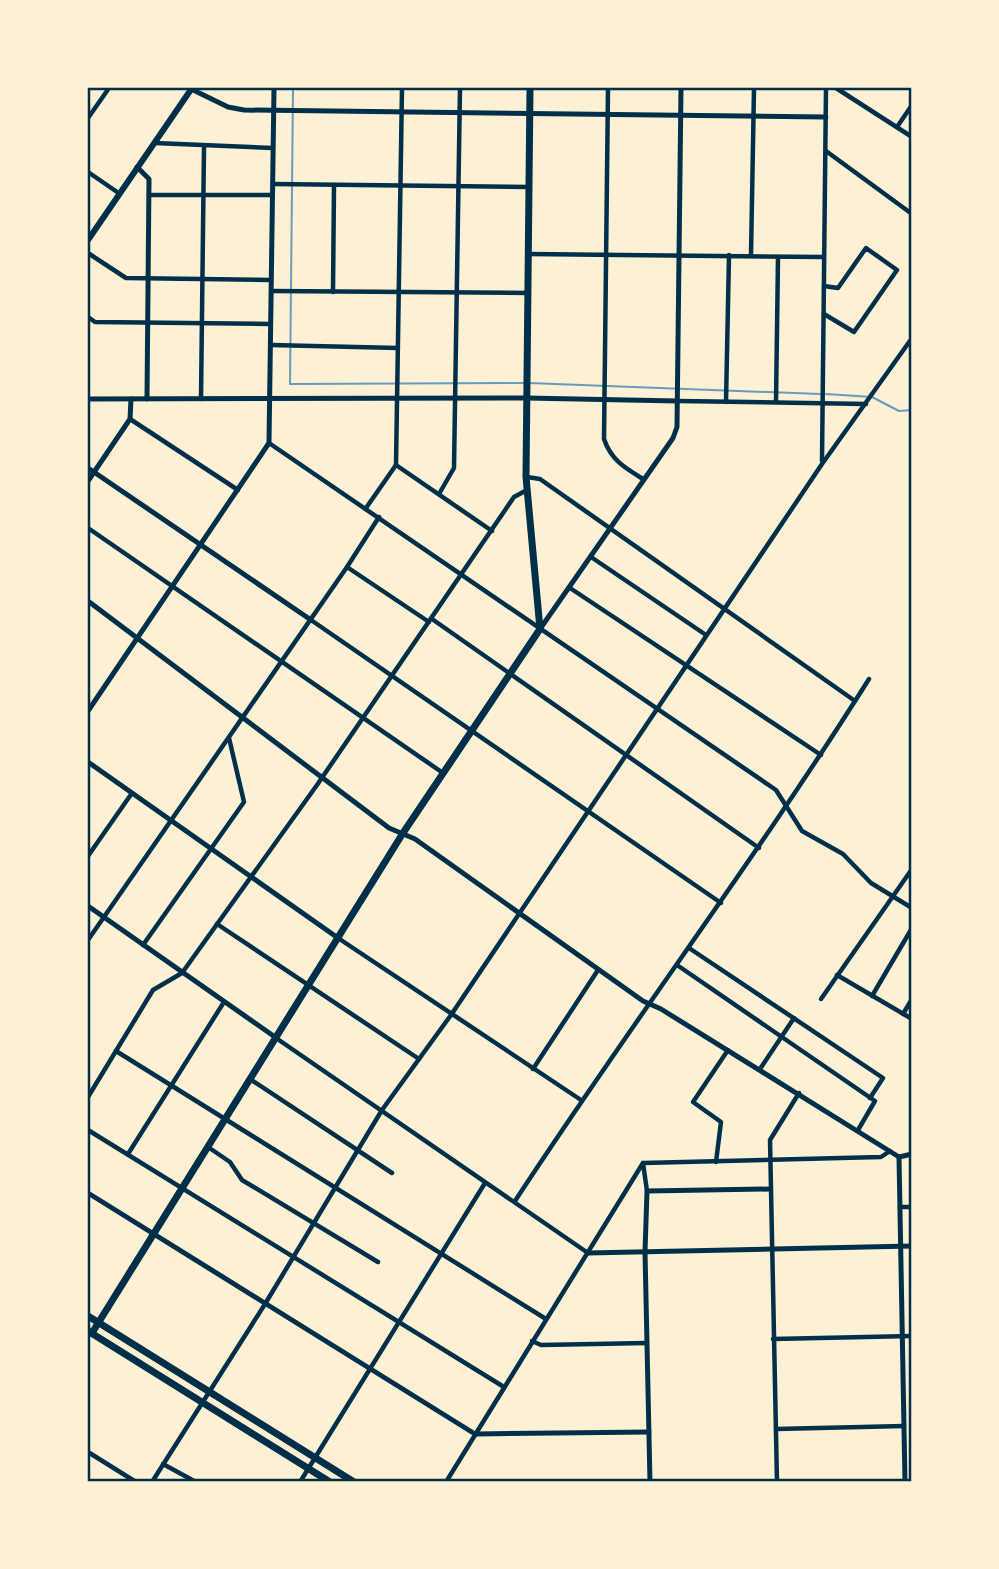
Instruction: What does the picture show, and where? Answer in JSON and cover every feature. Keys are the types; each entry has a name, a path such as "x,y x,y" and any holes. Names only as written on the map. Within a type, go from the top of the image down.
{"highway":[{"path":"331,1482 90,1332 155,1234 403,833 540,629 526,477 530,88"},
{"path":"88,1316 354,1482"}],"main road":[{"path":"88,240 191,88"},
{"path":"88,1342 90,1332"}],"street":[{"path":"88,118 90,111 108,88"},
{"path":"191,88 228,107 273,110 826,117"},
{"path":"88,711 269,443 274,88"},
{"path":"366,508 396,465 401,88"},
{"path":"439,494 454,468 460,88"},
{"path":"608,88 603,400 607,447 622,467 643,479"},
{"path":"540,629 673,438 678,401 681,88"},
{"path":"751,255 754,88"},
{"path":"822,464 826,88"},
{"path":"836,88 912,137"},
{"path":"897,127 912,105"},
{"path":"154,143 273,148"},
{"path":"201,399 204,147"},
{"path":"826,151 912,214"},
{"path":"137,167 149,179 147,400"},
{"path":"88,172 120,194"},
{"path":"273,184 528,187"},
{"path":"333,292 334,184"},
{"path":"149,195 272,195"},
{"path":"823,286 838,288 866,248 897,270 854,332 824,313"},
{"path":"88,253 126,278 271,280"},
{"path":"528,254 823,257"},
{"path":"726,402 729,255"},
{"path":"776,402 778,257"},
{"path":"272,291 527,293"},
{"path":"88,317 95,322 271,324"},
{"path":"152,1482 265,1304 382,1110 451,1015 822,464 912,338"},
{"path":"271,345 398,348"},
{"path":"88,399 526,398 867,404"},
{"path":"88,481 130,419 131,399"},
{"path":"130,419 238,490"},
{"path":"269,443 776,790 802,831 843,854 871,883 912,908"},
{"path":"396,465 492,531"},
{"path":"88,468 393,675 721,903"},
{"path":"526,477 540,479 726,607 855,701"},
{"path":"88,1097 153,990 182,973 364,717 514,497 527,490"},
{"path":"88,940 348,567 379,517"},
{"path":"88,528 443,773"},
{"path":"591,557 706,635"},
{"path":"348,567 431,620 759,848"},
{"path":"570,588 821,755"},
{"path":"88,601 389,828 403,833 598,970 899,1157 912,1154"},
{"path":"515,1202 581,1100 788,807 869,679"},
{"path":"144,945 244,802 229,738"},
{"path":"89,766 132,793 451,1015 581,1100"},
{"path":"88,856 132,793"},
{"path":"821,999 912,869"},
{"path":"88,906 589,1253 912,1246"},
{"path":"217,924 419,1059"},
{"path":"872,996 912,928"},
{"path":"689,948 883,1077 870,1098"},
{"path":"677,965 875,1101 858,1130"},
{"path":"534,1069 598,970"},
{"path":"837,975 912,1019"},
{"path":"902,1014 912,999"},
{"path":"128,1154 224,1002"},
{"path":"760,1069 794,1018"},
{"path":"716,1161 721,1122 693,1102 729,1050"},
{"path":"116,1051 546,1319"},
{"path":"249,1079 392,1173"},
{"path":"777,1482 770,1140 799,1093"},
{"path":"88,1130 504,1387"},
{"path":"208,1147 230,1162 242,1180 378,1262"},
{"path":"643,1163 881,1157 891,1151"},
{"path":"899,1157 905,1482"},
{"path":"643,1163 647,1191 645,1252 650,1482"},
{"path":"446,1482 643,1163"},
{"path":"300,1482 485,1183"},
{"path":"647,1191 770,1189"},
{"path":"88,1193 475,1434 649,1432"},
{"path":"900,1207 912,1207"},
{"path":"774,1339 912,1336"},
{"path":"532,1341 541,1345 647,1343"},
{"path":"776,1429 904,1426"},
{"path":"88,1452 136,1482"},
{"path":"163,1464 196,1482"}],"waterway":[{"path":"293,88 290,384 523,383"},
{"path":"529,383 820,394"},
{"path":"826,394 872,397 899,411 912,410"}]}
